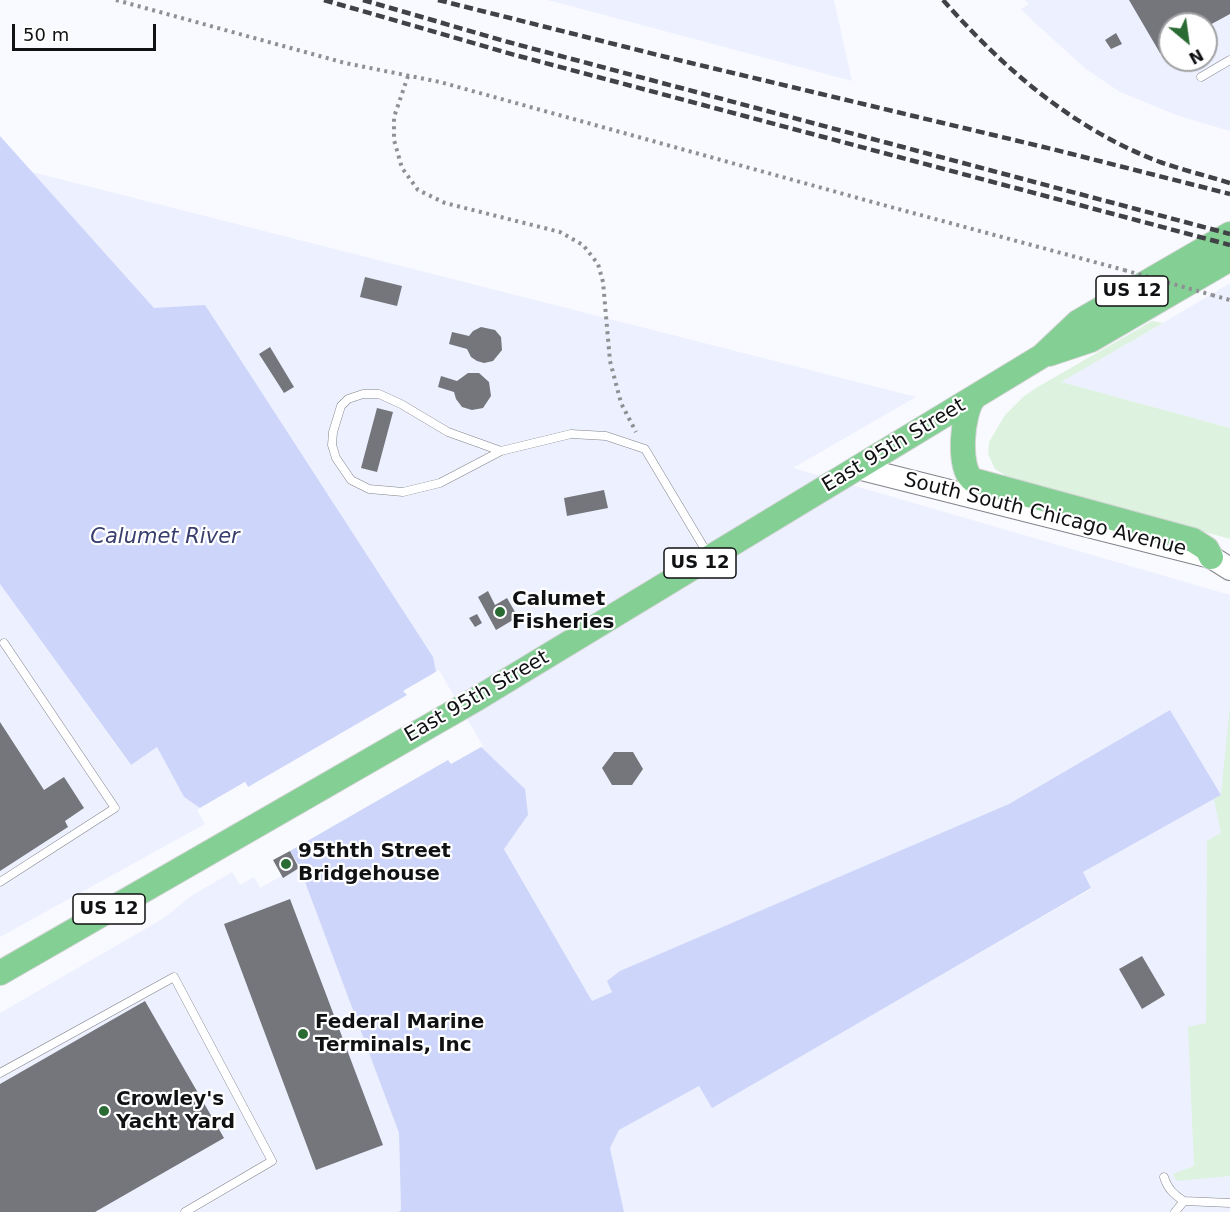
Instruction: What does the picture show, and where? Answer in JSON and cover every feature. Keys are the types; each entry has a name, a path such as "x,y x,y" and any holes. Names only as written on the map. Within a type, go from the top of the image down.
{"main road":[{"name":"East 95th Street","path":"0,973 478,698 974,398 1041,356 1078,322 1230,234"},
{"name":"East 95th Street","path":"1041,356 1091,340 1230,259"},
{"path":"974,398 968,406 963,436 965,471 969,478 1194,540 1207,549 1220,563"},
{"name":"South South Chicago Avenue","path":"858,468 1220,563"}],"lane":[{"path":"1201,76 1230,60"},
{"path":"501,451 448,432 401,404 379,394 363,394 348,399 341,406 333,432 332,446 336,458 351,480 369,489 389,492 411,490 440,483 501,451 571,434 606,435 645,449 710,557"},
{"path":"0,882 115,808 1,642"},
{"path":"0,1073 174,977 272,1161 184,1212"},
{"path":"1164,1177 1167,1187 1184,1201 1230,1203"},
{"path":"1175,1212 1184,1201"}],"path":[{"path":"116,0 345,63 440,82 1230,300"},
{"path":"408,76 394,117 393,140 402,168 418,190 445,203 560,232 583,245 598,264 603,282 610,361 621,403 645,449"}],"shaded area":[{"path":"548,0 834,0 852,81"},
{"path":"1025,0 1230,0 1230,131 1179,116 1120,92 1086,69 1021,9 1029,4"},
{"path":"32,172 916,397 793,468 1230,595 1230,1212 624,1212 610,1148 619,1130 699,1086 712,1107 1091,889 1082,872 1221,795 1170,710 1009,804 592,1001 504,848 528,815 481,747 154,308"},
{"path":"1230,283 1230,428 1060,382 1163,323"},
{"path":"0,584 130,765 157,747 184,797 200,808 197,810 205,824 0,937"},
{"path":"299,866 399,1133 401,1210 398,1212 0,1212 0,1013 164,918 191,896 232,872 240,885 254,877 260,888"}],"green space":[{"path":"1152,321 1163,323 1061,382 1230,428 1230,539 1011,479 995,469 988,454 989,442 1005,415 1024,396"},
{"path":"1230,705 1230,1176 1177,1181 1173,1174 1194,1166 1188,1027 1206,1023 1207,841 1221,833 1214,799 1221,795"}],"water":[{"name":"Calumet River","path":"0,136 154,308 205,305 433,657 436,672 481,747 525,789 528,815 504,849 592,1001 612,992 607,981 620,971 1009,804 1170,710 1221,795 1083,872 1091,888 712,1108 699,1086 619,1130 610,1148 624,1212 398,1212 401,1210 399,1133 299,866 245,782 200,808 184,797 157,747 131,765 0,584"}],"pier":[{"path":"439,670 483,746 451,764 448,760 290,851 299,866 296,868 244,786 201,811 197,810 245,782 248,787 407,695 403,691"}],"building":[{"path":"1129,0 1230,0 1230,14 1218,20 1218,12 1158,12 1158,50"},
{"path":"1116,33 1122,44 1111,49 1105,40"},
{"path":"365,277 402,286 397,306 360,297"},
{"path":"481,327 495,330 501,337 502,350 493,361 484,363 477,361 471,357 467,349 449,344 452,332 469,336"},
{"path":"270,347 294,387 284,393 259,354"},
{"path":"468,373 479,373 489,382 491,396 483,408 472,410 462,407 454,392 438,387 441,376 457,381"},
{"path":"377,408 393,412 377,472 361,468"},
{"path":"604,490 608,508 567,516 564,498"},
{"name":"Calumet Fisheries","path":"488,591 495,605 507,598 518,617 496,630 478,597"},
{"path":"477,614 482,623 475,627 469,618"},
{"path":"0,722 44,790 64,777 84,808 65,821 68,827 0,871"},
{"path":"614,752 633,752 643,769 632,785 612,785 602,768"},
{"name":"95thth Street Bridgehouse","path":"290,851 299,868 283,878 273,860"},
{"name":"Federal Marine Terminals, Inc","path":"290,899 383,1145 316,1170 224,924"},
{"path":"1142,956 1165,995 1142,1009 1119,969"},
{"name":"Crowley's Yacht Yard","path":"145,1001 224,1138 95,1212 0,1212 0,1084"}],"railway":[{"path":"324,0 515,55 1230,245"},
{"path":"363,0 508,42 1230,234"},
{"path":"438,0 1230,194"},
{"path":"943,0 990,50 1069,114 1128,148 1160,162 1230,183"}],"place":[{"name":"Calumet Fisheries","path":"500,612"},
{"name":"95thth Street Bridgehouse","path":"286,864"},
{"name":"Federal Marine Terminals, Inc","path":"303,1034"},
{"name":"Crowley's Yacht Yard","path":"104,1111"}]}
